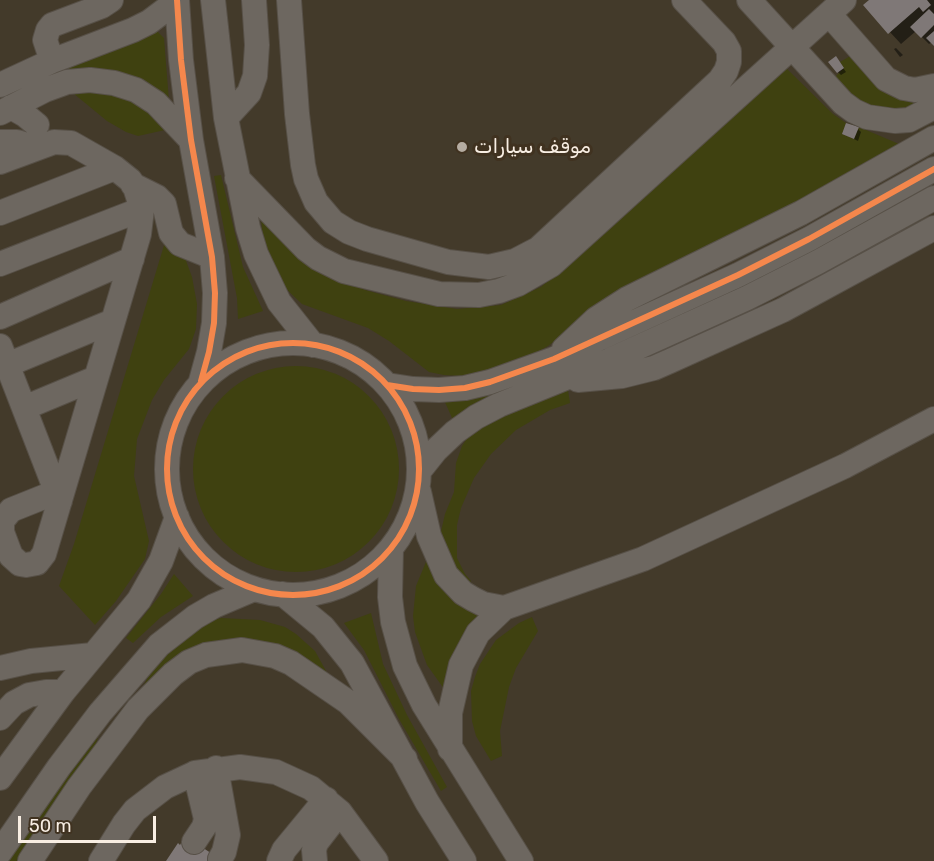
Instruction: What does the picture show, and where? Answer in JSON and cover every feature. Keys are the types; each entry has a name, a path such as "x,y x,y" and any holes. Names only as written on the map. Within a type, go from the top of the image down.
{"street":[{"path":"52,60 45,40 52,25 102,6 111,0"},
{"path":"0,86 52,60 133,30 149,22 177,0"},
{"path":"177,0 181,60 191,140 212,257 215,293 214,323 201,381"},
{"path":"213,0 226,118 248,228 266,279 279,302 313,345"},
{"path":"246,0 248,39 256,65"},
{"path":"226,118 249,93 253,84 256,65 254,0"},
{"path":"289,0 293,69 303,165 316,202 333,222 349,232 437,260 476,267 496,266 515,261 538,249 720,80 729,62 729,51 724,42 684,0"},
{"path":"763,5 793,48 843,103 867,117 895,122 909,120 934,107"},
{"path":"237,178 306,249 318,258 344,271 439,294 469,295 499,291 527,280 552,265 836,7 886,79 894,85 915,90 934,86"},
{"path":"5,110 67,82 90,80 114,83 136,90 156,103 191,140"},
{"path":"5,110 25,115 36,136"},
{"path":"0,142 17,142 36,136 54,142 71,143 115,168 134,185 157,197 164,204 171,233 180,244 212,257"},
{"path":"0,162 36,136"},
{"path":"557,370 596,319 627,299 801,213 934,138"},
{"path":"0,213 115,168"},
{"path":"504,608 483,604 473,599 458,589 446,575 429,536 419,479 416,439 405,410 387,385 366,366 341,352 313,345 273,344 234,357 201,381 183,406 171,434 166,465 169,496 177,518 196,551 219,572 254,589 303,595 332,589 359,577 391,549 406,526 419,479 436,450 476,417 557,370 809,239 934,169"},
{"path":"113,321 4,355 58,496 96,378 139,234 142,209 134,185"},
{"path":"387,385 439,390 465,388 557,370 747,298 934,198"},
{"path":"0,264 142,209"},
{"path":"557,370 622,376 662,365 783,310 934,228"},
{"path":"0,317 132,259"},
{"path":"24,408 96,378"},
{"path":"450,749 450,713 461,665 478,633 504,608 643,559 845,466 934,419"},
{"path":"0,778 63,692 151,582 177,518"},
{"path":"391,549 390,597 398,645 413,686 521,861"},
{"path":"0,852 58,767 144,661 176,630 214,606 254,589"},
{"path":"282,594 304,610 340,646 363,680 427,802 464,861"},
{"path":"30,861 120,733 158,687 189,662 224,652 259,652 291,663 327,686 366,719 405,759"},
{"path":"0,668 31,661 93,655"},
{"path":"120,690 120,733"},
{"path":"3,712 29,695 63,692"},
{"path":"101,861 135,810 165,787 206,770 240,767 276,772 310,788 333,806 376,861"},
{"path":"194,842 204,827 206,819 206,770"},
{"path":"206,770 228,835 220,859"},
{"path":"279,861 284,850 333,806"},
{"path":"315,861 316,843 333,806"}],"shaded area":[{"path":"0,0 934,0 934,861 0,861"},
{"path":"157,31 164,38 169,101 43,80 40,73"},
{"path":"852,55 933,97 911,108 892,113 857,102 834,78 844,68 840,62"},
{"path":"785,67 833,114 846,123 842,134 854,139 859,127 899,144 741,236 622,289 548,346 519,362 462,376 429,372 368,328 302,304 284,287 272,263 263,237 260,210 324,272 365,290 406,301 457,309 501,305 541,287 623,216"},
{"path":"96,87 130,95 163,125 165,130 138,136 126,132 107,121 73,93"},
{"path":"221,175 243,267 263,311 238,319 237,298 214,176"},
{"path":"165,242 185,258 192,277 197,304 196,329 189,349 164,380 152,400 137,439 134,476 149,541 145,559 116,601 95,625 59,586 74,544"},
{"path":"286,366 306,366 336,373 362,389 376,403 392,429 399,469 392,509 376,535 362,549 336,565 306,572 286,572 256,565 230,549 216,535 200,509 193,479 193,459 200,429 216,403 230,389 256,373"},
{"path":"509,386 511,390 453,420 444,400"},
{"path":"568,390 570,403 550,410 516,430 491,454 474,478 461,508 457,525 457,558 471,581 465,589 440,536 445,514 454,492 456,463 462,446 468,437 483,424"},
{"path":"428,557 488,615 447,693 427,665 415,632 413,616 416,586"},
{"path":"174,574 193,596 161,617 133,643 126,638"},
{"path":"371,613 383,664 407,715 447,787 441,791 399,719 364,650 344,623"},
{"path":"532,617 538,631 516,668 509,687 500,731 502,756 491,761 476,736 472,721 471,691 480,664 496,640 519,623"},
{"path":"221,618 260,620 285,627 315,651 331,680 238,644 135,702 147,679 164,655 208,622"},
{"path":"98,737 94,751 23,861 8,861 41,812"}],"building":[{"path":"869,0 927,0 931,5 923,12 919,7 888,34 863,5"},
{"path":"929,9 934,14 934,25 921,38 910,27"},
{"path":"934,31 934,46 926,38"},
{"path":"836,56 844,68 837,73 828,62"},
{"path":"846,123 859,127 854,139 842,134"},
{"path":"185,836 223,861 166,861"}],"cycle path":[{"path":"177,0 181,60 191,140 212,257 215,293 214,323 201,381"},
{"path":"387,385 413,389 465,388 490,382 554,359 738,275 809,239 934,169"},
{"path":"293,343 318,346 341,353 363,364 382,380 398,399 409,421 416,444 419,469 416,494 409,517 398,539 382,558 363,574 341,585 318,592 293,595 268,592 245,585 223,574 204,558 188,539 177,517 170,494 167,469 170,444 177,421 188,399 204,380 223,364 245,353 268,346 293,343"}],"place":[{"name":"موقف سيارات","path":"462,147"}]}
